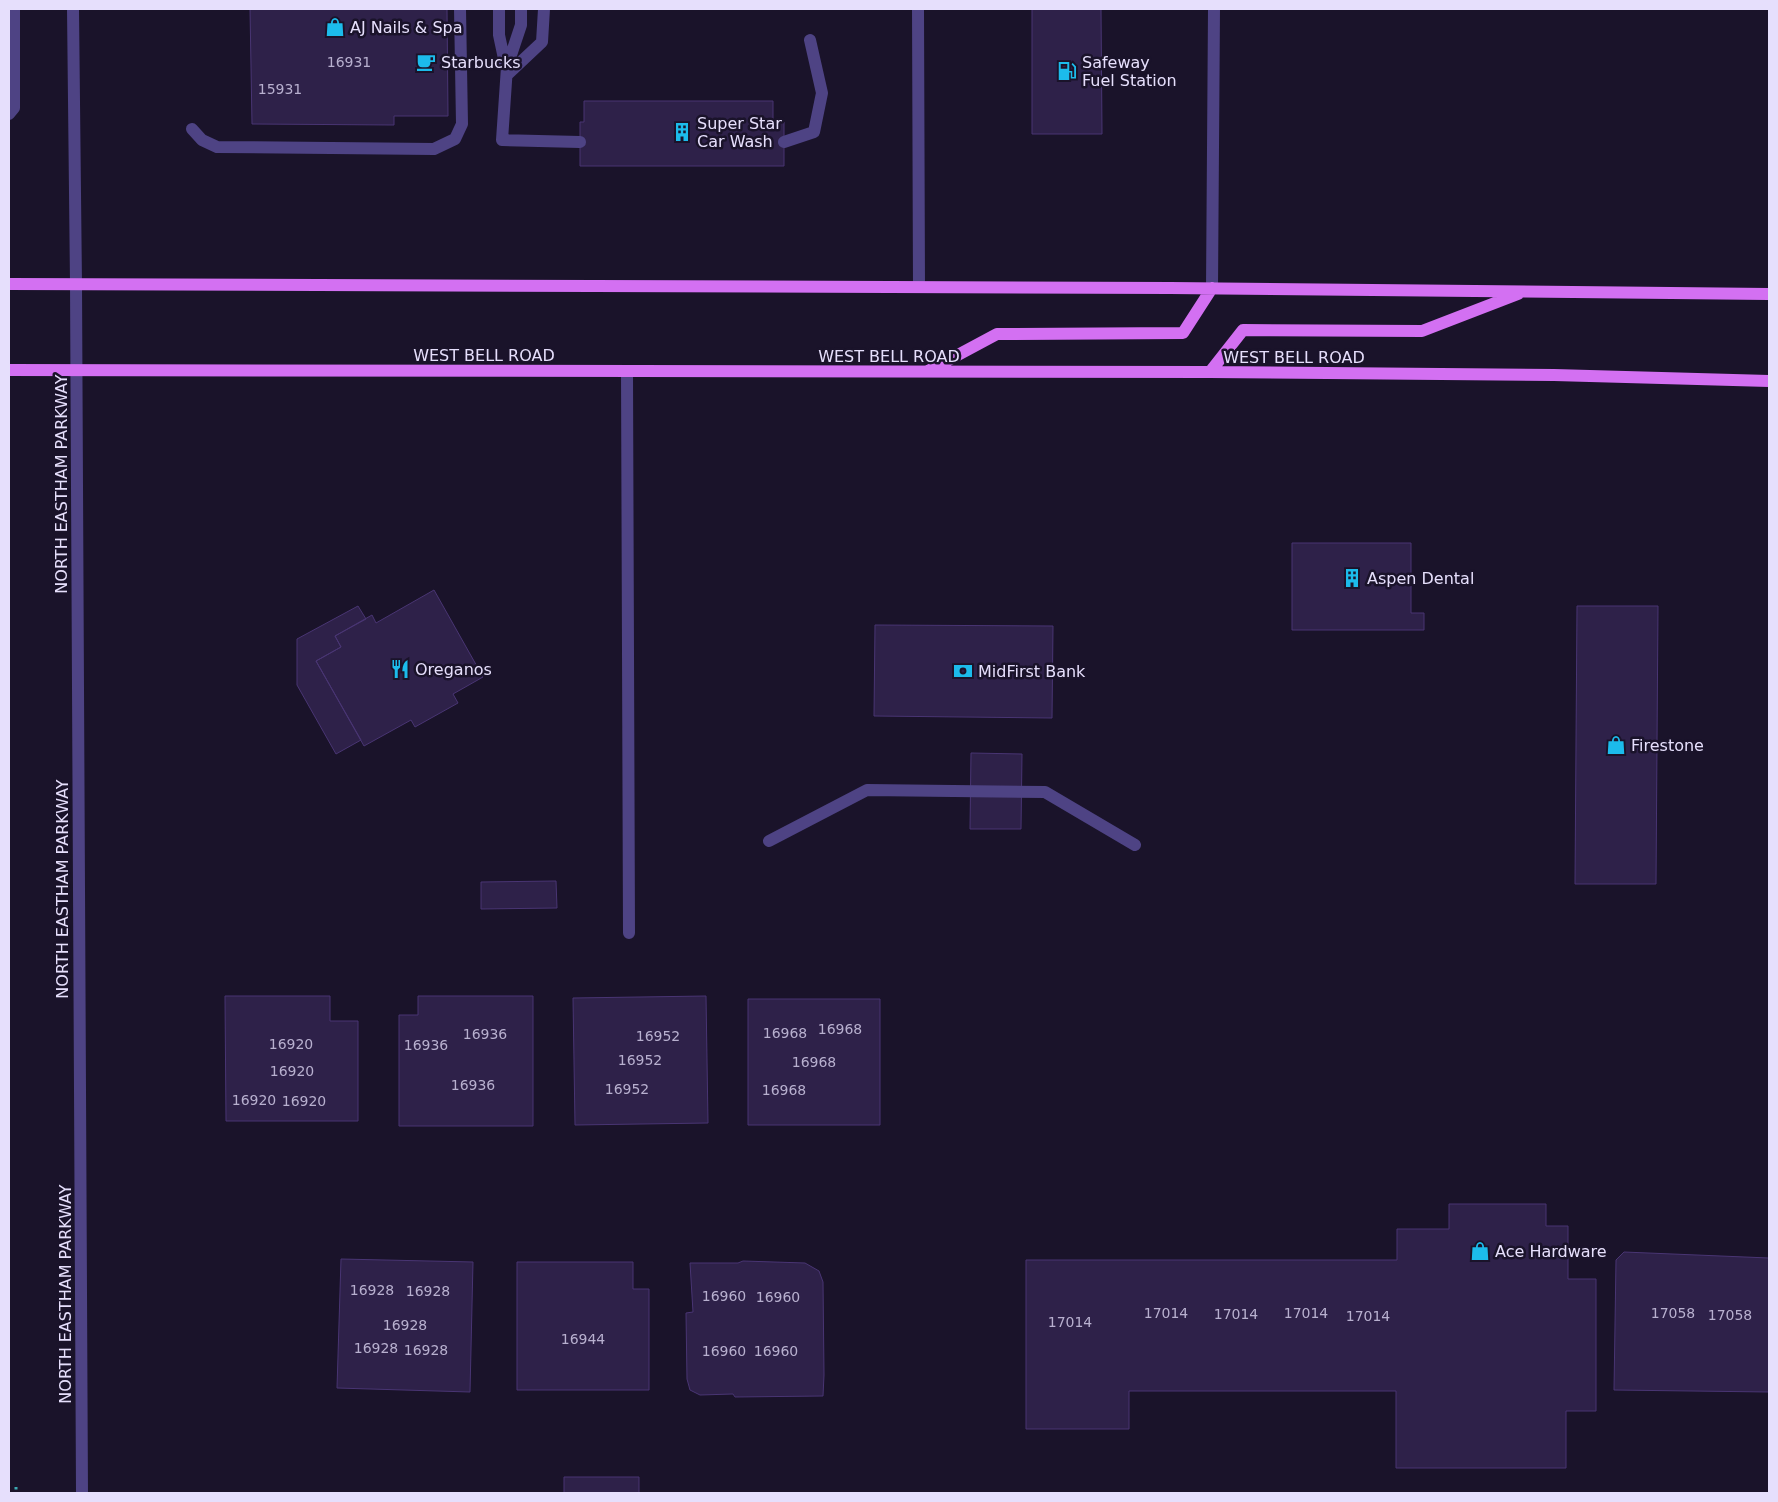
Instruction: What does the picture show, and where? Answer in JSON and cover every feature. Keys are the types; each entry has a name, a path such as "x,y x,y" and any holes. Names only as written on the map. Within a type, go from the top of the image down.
{"main road":[{"path":"9,284 1212,288 1769,294"},
{"path":"926,372 997,334 1183,333 1212,288"},
{"path":"1210,372 1243,330 1422,331 1525,291"},
{"name":"WEST BELL ROAD","path":"9,370 1210,372 1554,375 1769,381"}],"street":[{"path":"9,114 14,108 14,9"},
{"name":"NORTH EASTHAM PARKWAY","path":"73,9 82,1493"},
{"path":"192,129 202,140 217,147 434,149 455,140 462,124 460,9"},
{"path":"499,9 499,35 507,75"},
{"path":"521,9 521,25 508,67 502,140 580,142"},
{"path":"507,75 542,42 544,9"},
{"path":"918,9 919,287"},
{"path":"1212,288 1214,9"},
{"path":"784,142 814,132 822,93 810,40"},
{"path":"627,372 630,933"},
{"path":"769,841 867,790 1046,792 1135,845"}],"path":[{"path":"16,1487 16,1493"}],"building":[{"path":"250,9 447,9 448,116 394,116 394,125 252,124"},
{"name":"Safeway Fuel Station","path":"1032,9 1101,9 1102,134 1032,134"},
{"name":"Super Star Car Wash","path":"584,101 773,101 773,122 784,122 784,166 580,166 580,122 584,122"},
{"name":"Aspen Dental","path":"1292,543 1411,543 1411,613 1424,613 1424,630 1292,630"},
{"name":"Oreganos","path":"434,590 483,677 453,694 458,703 415,727 411,720 364,746 316,661 341,647 335,636 372,615 376,623"},
{"path":"358,606 366,619 335,636 341,647 316,661 361,740 336,754 297,685 297,639"},
{"name":"Firestone","path":"1577,606 1658,606 1656,884 1575,884"},
{"name":"MidFirst Bank","path":"875,625 1053,626 1052,718 874,716"},
{"path":"971,753 1022,754 1021,829 970,829"},
{"path":"556,881 557,908 481,909 481,882"},
{"path":"225,996 330,996 330,1021 358,1021 358,1121 226,1121"},
{"path":"418,996 533,996 533,1126 399,1126 399,1015 418,1015"},
{"path":"706,996 708,1123 575,1125 573,998"},
{"path":"748,999 880,999 880,1125 748,1125"},
{"path":"1449,1204 1546,1204 1546,1226 1568,1226 1568,1279 1596,1279 1596,1411 1566,1411 1566,1468 1396,1468 1396,1391 1129,1391 1129,1429 1026,1429 1026,1260 1397,1260 1397,1229 1449,1229"},
{"path":"1624,1252 1769,1258 1769,1392 1614,1390 1616,1260"},
{"path":"341,1259 473,1262 470,1392 337,1388"},
{"path":"743,1261 805,1263 819,1271 823,1282 823,1396 735,1397 733,1394 700,1395 690,1390 687,1379 686,1313 693,1312 690,1263 738,1263"},
{"path":"517,1262 633,1262 633,1289 649,1289 649,1390 517,1390"},
{"path":"564,1477 639,1477 639,1493 564,1493"}],"place":[{"name":"AJ Nails & Spa","path":"335,27"},
{"name":"Starbucks","path":"426,62"},
{"name":"Safeway Fuel Station","path":"1067,71"},
{"name":"Super Star Car Wash","path":"682,132"},
{"name":"Aspen Dental","path":"1352,578"},
{"name":"Oreganos","path":"400,669"},
{"name":"MidFirst Bank","path":"963,671"},
{"name":"Firestone","path":"1616,745"},
{"name":"Ace Hardware","path":"1480,1251"}]}
